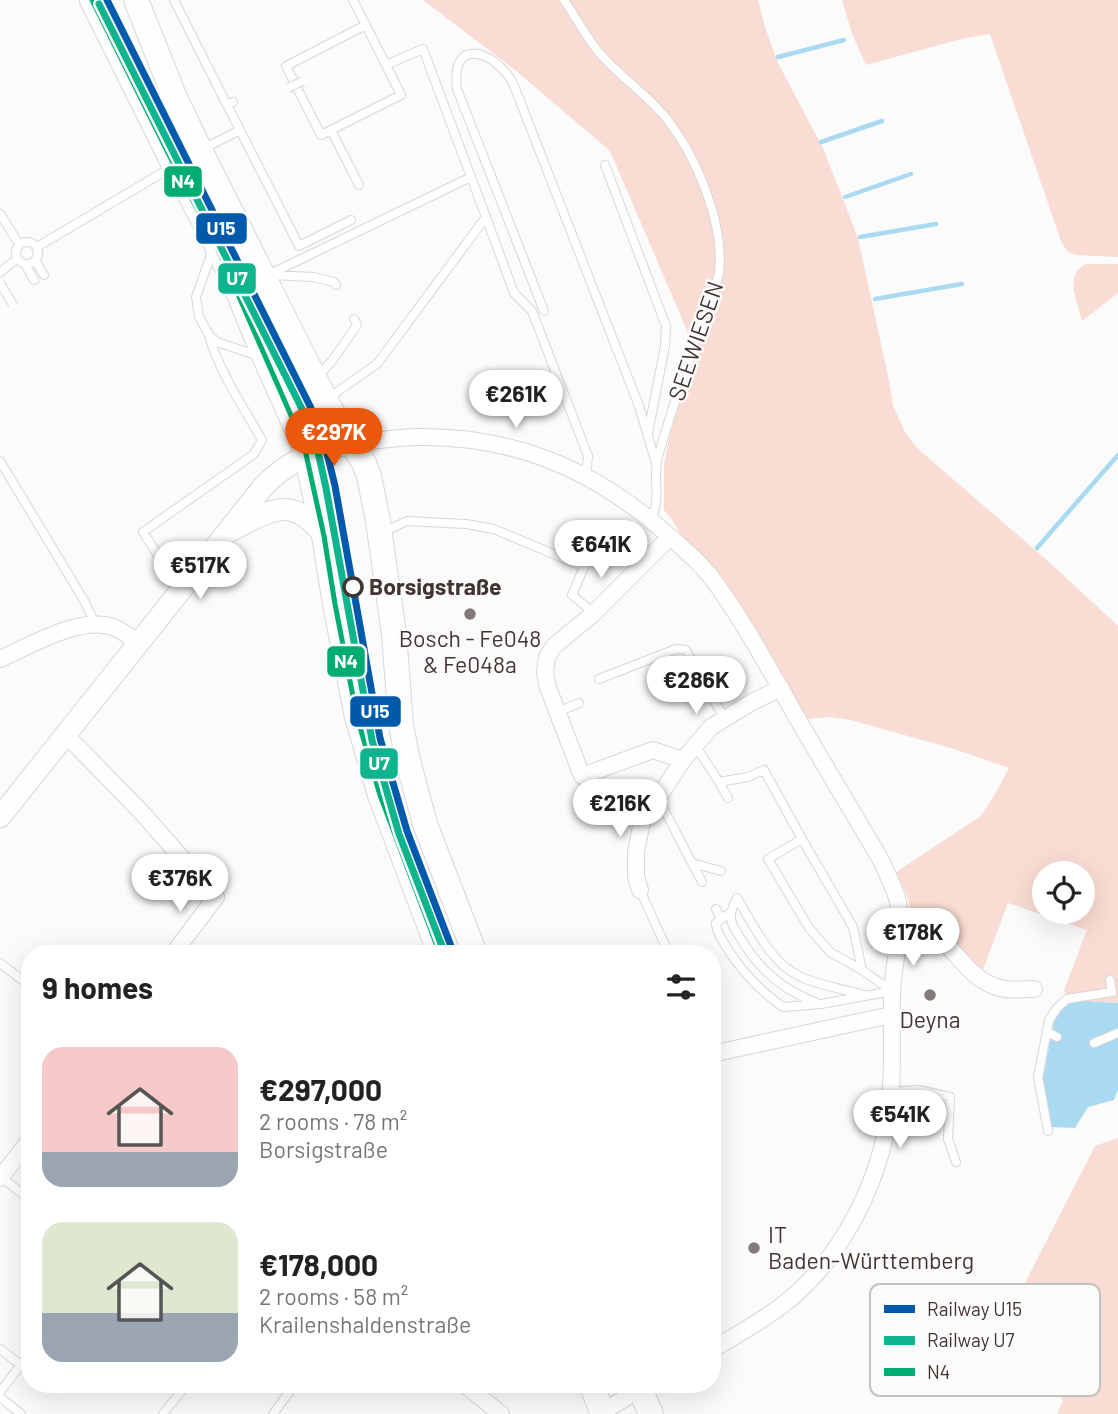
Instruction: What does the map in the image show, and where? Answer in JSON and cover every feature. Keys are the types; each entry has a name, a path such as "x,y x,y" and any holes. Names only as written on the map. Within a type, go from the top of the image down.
{"main road":[{"path":"92,0 174,166 215,242 307,454 357,718 380,795 437,945"},
{"path":"136,0 175,98 200,150 266,275 321,389 369,476 394,634 401,725 408,761 425,824 471,945"},
{"path":"0,817 271,478 307,454 352,443"},
{"path":"227,532 261,516 285,509 307,518 324,537"},
{"path":"594,1393 602,1413"},
{"path":"644,1393 651,1414"}],"street":[{"path":"352,443 418,437 475,441 528,451 586,477 625,500 651,520 709,575 747,629 882,862 898,900 900,921 891,1015 891,1092 885,1136 869,1188 855,1216 815,1276 767,1316 721,1344"},
{"path":"670,537 594,613 554,646 547,657 545,671 547,685 582,776 653,750 683,760"},
{"path":"0,659 82,625 113,627 138,643"},
{"path":"640,890 636,877 636,851 642,822 683,760 711,727 781,688"},
{"path":"64,736 144,815 216,897 180,945"},
{"path":"900,921 931,930 966,966 987,982 999,988 1034,989"},
{"path":"721,1048 891,1015"},
{"path":"0,1178 21,1151"},
{"path":"475,1393 501,1414"},
{"path":"602,1413 632,1393"}],"lane":[{"path":"174,0 230,104 240,130 299,246 351,220"},
{"path":"353,0 366,25 401,95 320,135 286,66 366,25"},
{"name":"SEEWIESEN","path":"564,0 597,50 666,118 691,157 715,218 722,256 719,274 656,463 656,509 651,520"},
{"path":"365,51 376,46"},
{"path":"386,65 423,49 514,293 532,311 570,407 588,456 586,477"},
{"path":"544,311 457,89 458,67 468,53 491,59 506,71 513,83 639,405 656,463"},
{"path":"200,150 240,130"},
{"path":"331,130 359,184"},
{"path":"606,164 666,326 665,346 647,436"},
{"path":"37,247 174,166"},
{"path":"266,275 471,177"},
{"path":"0,214 19,244"},
{"path":"321,389 377,364 486,217"},
{"path":"0,272 21,262 35,260 37,247 32,242 19,244 15,251 21,262 34,280"},
{"path":"184,587 166,567 143,532 254,454 262,440 212,347 199,317 196,297 215,242"},
{"path":"35,260 44,275"},
{"path":"266,275 313,277 334,282 335,285"},
{"path":"0,283 13,305"},
{"path":"321,389 332,361 357,325 354,319"},
{"path":"209,335 217,342 265,358"},
{"path":"0,461 85,602 95,624"},
{"path":"380,534 407,521 466,524 494,529 584,567 572,595 594,613"},
{"path":"599,679 676,649 687,650 724,718"},
{"path":"558,712 579,703"},
{"path":"695,746 728,798"},
{"path":"719,782 748,777 764,769 853,927 862,970"},
{"path":"658,798 692,863 712,875 702,866 692,863"},
{"path":"802,839 766,857 809,928 830,952 892,990"},
{"path":"640,890 665,945"},
{"path":"727,908 716,923 716,929 733,959 766,995 783,1007 821,1004 892,990"},
{"path":"727,908 800,977 867,996"},
{"path":"727,908 731,921 748,951 762,968 797,996 821,1004"},
{"path":"0,962 21,979"},
{"path":"1048,1131 1038,1077 1049,1020 1067,999 1112,992 1110,980"},
{"path":"1047,1032 1057,1038"},
{"path":"1094,1043 1118,1033"},
{"path":"891,1092 918,1090 950,1097 948,1139 956,1162"},
{"path":"0,1178 21,1193"},
{"path":"0,1349 21,1365 0,1392"},
{"path":"163,1414 180,1393"},
{"path":"273,1414 288,1393"},
{"path":"0,1397 21,1414"}],"shaded area":[{"path":"423,0 758,0 778,63 823,148 858,238 893,406 906,434 917,448 1118,626 1118,1003 1069,1000 1064,990 1087,930 1069,924 1095,924 1095,861 1032,861 1032,911 1008,903 978,983 912,926 908,898 896,872 981,816 1009,768 954,749 851,720 830,717 807,719 688,548 664,510 664,464 678,393 694,347 610,151 515,70"},
{"path":"842,0 1118,0 1118,257 1075,255 1067,251 1061,241 990,34 965,38 866,65 852,34"},
{"path":"1086,264 1118,264 1118,293 1082,321 1075,298 1074,282 1079,269"},
{"path":"1118,1138 1118,1414 1057,1414 1063,1401 1060,1396 1100,1396 1100,1284 1024,1284 1095,1146"}],"water":[{"path":"1069,1000 1118,1003 1118,1090 1114,1100 1088,1107 1075,1128 1052,1127 1043,1078 1054,1021"}],"waterway":[{"path":"778,57 844,40"},
{"path":"821,142 882,121"},
{"path":"845,197 911,174"},
{"path":"860,237 936,224"},
{"path":"875,299 962,284"},
{"path":"1037,548 1118,455"}],"rail line":[{"name":"U15","path":"107,0 310,406 326,449 380,738 407,831 451,945"},
{"name":"U7","path":"99,4 302,409 318,452 372,740 399,834 442,945"}],"transit line":[{"name":"N4","path":"92,0 215,242 304,445 324,536 357,717 380,795 437,945"}],"place":[{"name":"Borsigstraße","path":"353,587"},
{"name":"Bosch - Fe048 & Fe048a","path":"470,614"},
{"name":"Deyna","path":"930,995"},
{"name":"IT Baden-Württemberg","path":"754,1248"}]}
